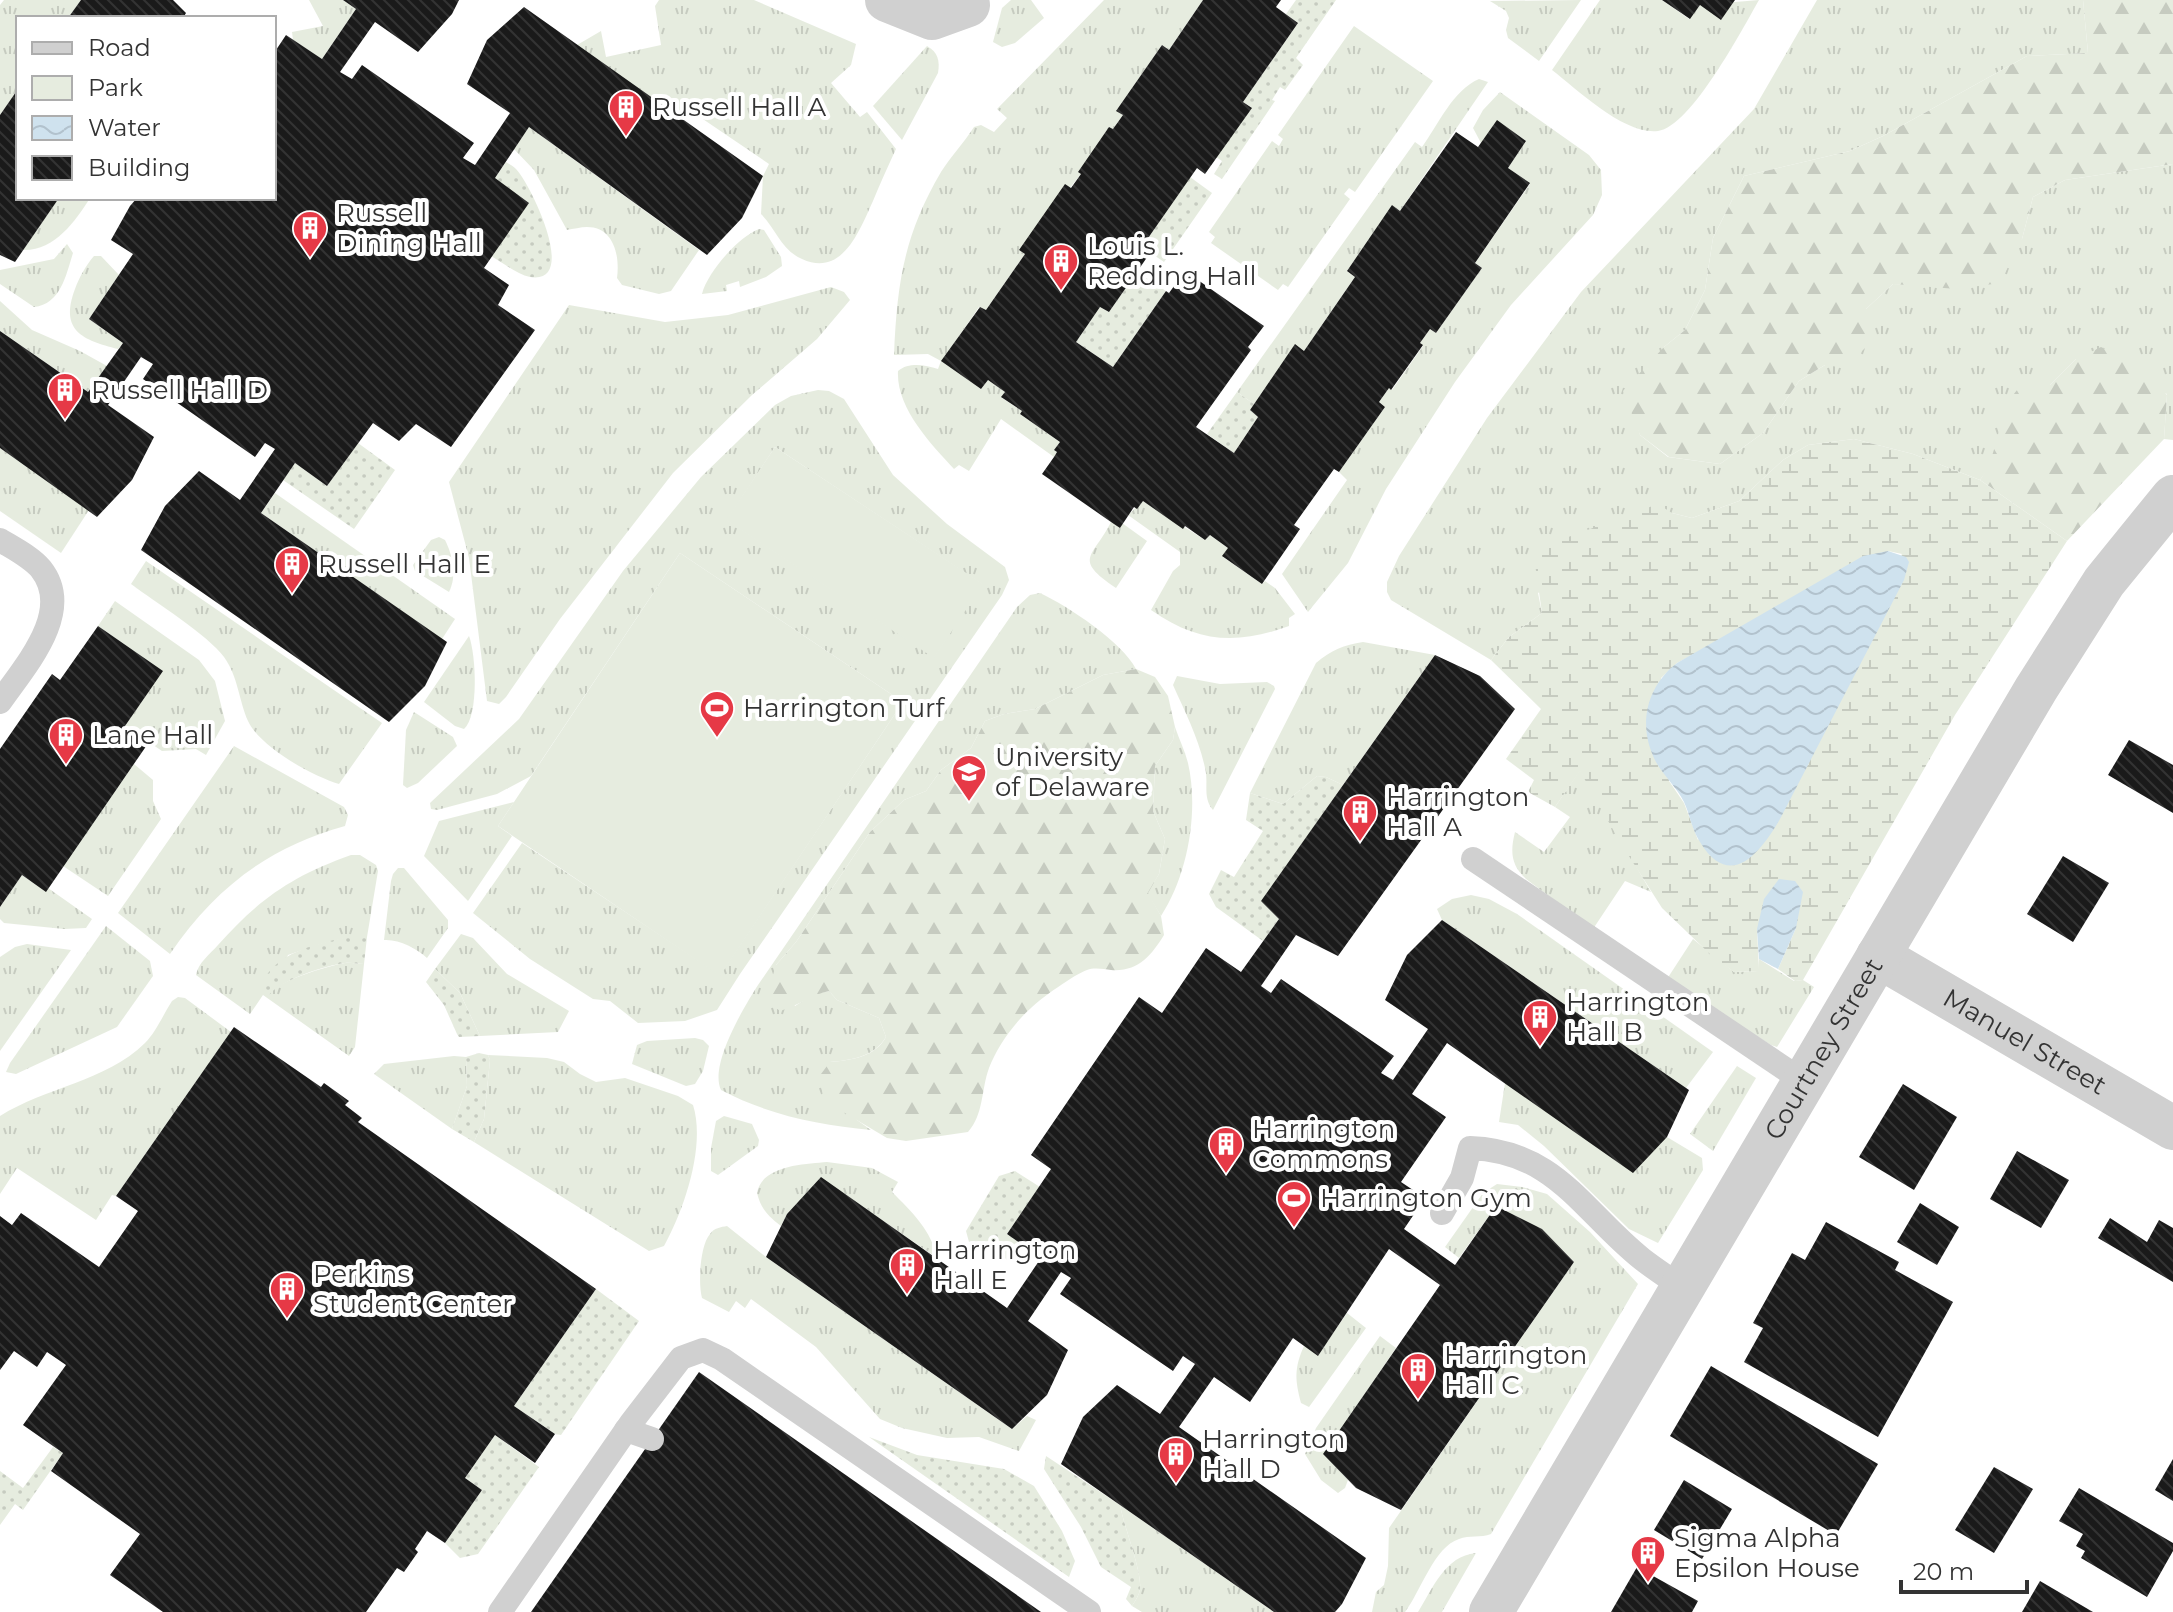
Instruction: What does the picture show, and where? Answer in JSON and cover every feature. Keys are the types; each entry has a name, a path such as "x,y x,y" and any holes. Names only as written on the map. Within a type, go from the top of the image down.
{"street":[{"path":"887,0 932,18 971,2"},
{"name":"Courtney Street","path":"1491,1612 2036,689 2104,582 2173,497"},
{"name":"Manuel Street","path":"1878,956 2173,1128"}],"lane":[{"path":"0,540 40,566 51,585 52,607 46,632 0,702"},
{"path":"1473,859 1803,1081"},
{"path":"1442,1213 1462,1178 1470,1148 1516,1154 1560,1180 1642,1259 1682,1288"},
{"path":"500,1612 626,1430 681,1358 703,1350 722,1359 1089,1612"},
{"path":"626,1430 652,1439"}],"green space":[{"path":"4,0 81,0 69,16 16,16 16,92 0,115 0,5"},
{"path":"309,0 343,0 356,9 322,59 293,40 292,32 323,26"},
{"path":"659,0 754,0 856,44 851,65 831,83 860,117 867,112 896,149 856,237 839,256 829,262 816,263 802,259 784,245 761,214 763,176 769,164 691,111 682,120 577,45 601,31 606,57 661,45 655,6"},
{"path":"1011,0 1031,0 1044,18 1015,43 1002,47 993,42 1002,8"},
{"path":"1104,0 1203,0 1169,50 1162,45 1117,110 1123,115 1113,129 1109,127 1079,172 1081,174 1020,250 1025,254 986,310 979,307 942,361 981,389 988,380 1005,392 1002,398 1060,442 1054,450 1057,452 1054,457 1001,419 969,471 959,465 954,469 909,412 899,385 898,371 902,368 917,365 938,369 941,361 928,354 894,355 900,282 918,217 941,172 974,127 981,125 994,132 1007,118 997,109"},
{"path":"1296,0 1336,0 1296,58 1303,65 1285,90 1280,87 1272,100 1275,101 1222,179 1214,174 1222,161 1216,157 1251,107 1243,102 1298,23 1286,14"},
{"path":"1581,0 1539,61 1508,38 1509,18 1506,11 1490,1"},
{"path":"1600,0 1662,0 1689,19 1700,5 1759,0 1729,53 1700,95 1671,125 1658,131 1631,126 1616,119 1552,70"},
{"path":"1817,0 2083,0 2088,53 2027,56 1850,151 1744,176 1713,238 1705,290 1685,330 1664,347 1636,420 1640,435 1668,457 1720,464 1763,433 1799,381 1825,365 1866,309 1893,284 1922,285 2022,239 2033,197 2065,180 2173,164 2173,440 2164,439 2167,394 2076,359 2050,385 2003,420 1991,465 1980,480 1913,454 1854,439 1808,445 1783,460 1739,501 1692,518 1672,513 1538,593 1542,613 1509,637 1491,660 1391,600 1387,582 1399,556 1487,418 1581,292 1754,109"},
{"path":"2083,0 2173,0 2173,164 2065,180 2033,197 2022,239 2000,283 1957,289 1893,284 1866,309 1866,347 1845,368 1825,365 1799,381 1763,433 1720,464 1669,457 1640,435 1623,391 1664,347 1685,330 1705,290 1713,238 1744,176 1850,151 2027,56 2088,53"},
{"path":"1354,26 1433,81 1355,192 1349,188 1344,194 1350,199 1288,287 1283,284 1278,290 1211,243 1215,237 1209,232 1272,141 1279,146 1283,139 1278,135"},
{"path":"927,46 937,57 938,73 902,140 873,106"},
{"path":"1479,79 1488,82 1400,211 1392,206 1347,271 1355,277 1304,351 1295,345 1254,404 1237,392 1415,142 1422,147 1461,91"},
{"path":"1500,92 1589,155 1601,170 1602,195 1593,215 1511,305 1455,382 1386,489 1348,563 1308,612 1282,574 1347,480 1339,472 1385,407 1379,402 1389,388 1392,390 1423,346 1420,343 1430,329 1436,333 1482,268 1475,263 1530,184 1508,168 1526,141 1497,121 1481,143 1473,128 1483,110"},
{"path":"529,127 699,250 671,291 659,294 622,285 617,278 616,252 604,232 585,227 567,230 534,170 514,149"},
{"path":"506,162 523,178 547,231 551,265 544,275 525,276 491,256 495,178"},
{"path":"1190,177 1212,193 1164,262 1151,253 1154,247 1146,241"},
{"path":"58,200 89,200 78,216 54,240 44,246 23,250"},
{"path":"759,229 764,230 781,257 782,266 766,277 740,287 739,281 726,285 727,291 702,294 724,257"},
{"path":"67,244 73,253 65,279 56,294 43,305 34,307 0,284 0,270 54,259"},
{"path":"94,256 101,256 119,275 89,319 123,343 118,349 94,342 72,324 71,303 75,289"},
{"path":"1137,272 1166,291 1113,367 1076,342 1100,307 1109,312"},
{"path":"831,287 844,292 850,300 817,339 752,395 673,473 560,619 506,697 499,704 487,701 469,558 449,482 569,305 665,322 728,315"},
{"path":"0,301 32,330 107,366 88,392 0,331"},
{"path":"2101,347 2141,366 2167,395 2164,439 2067,541 1980,480 1991,458 2008,404 2017,390 2028,380 2050,385 2076,359"},
{"path":"818,390 829,391 844,399 893,475 947,524 1005,567 1009,580 1002,595 717,1010 685,1021 638,1023 610,1001 593,999 530,959 473,913 522,843 720,975 903,702 680,553 531,776 497,794 437,810 431,809 430,803 519,719 623,571 701,477 775,405 791,396","holes":["775,447 982,584 934,657 727,520"]},
{"path":"1237,392 1254,404 1250,410 1258,417 1234,453 1207,434"},
{"path":"1854,439 1913,454 1980,480 2067,541 1955,715 1803,980 1795,981 1778,969 1796,928 1757,929 1759,971 1734,972 1712,956 1662,908 1580,771 1555,807 1528,792 1534,780 1506,759 1541,709 1491,660 1509,637 1542,613 1533,550 1658,504 1672,513 1692,518 1739,501 1783,460 1808,445","holes":["1888,551 1902,554 1698,840 1684,803 1669,781 1661,678 1677,663"]},
{"path":"358,443 395,470 354,529 283,480 295,463 327,486"},
{"path":"775,447 983,584 934,658 726,520"},
{"path":"0,448 89,510 61,553 0,511"},
{"path":"275,493 455,619 442,639 261,513"},
{"path":"1143,501 1205,540 1210,535 1228,548 1223,557 1262,584 1265,581 1275,588 1295,614 1289,618 1289,626 1252,636 1218,638 1185,629 1151,610 1173,571 1180,565 1180,552 1128,515"},
{"path":"1111,522 1122,523 1147,541 1116,588 1102,578 1090,563 1093,551"},
{"path":"439,537 445,540 452,559 453,579 449,592 415,571 413,565 431,540"},
{"name":"Harrington Turf","path":"680,553 903,702 720,976 498,826"},
{"path":"146,561 382,723 339,784 288,759 254,731 224,657 194,629 131,584"},
{"path":"1040,593 1107,637 1136,669 1103,675 1035,709 985,721 971,748 941,770 926,791 904,800 870,832 796,942 776,965 795,1006 812,995 829,991 837,1000 879,1018 886,1037 881,1044 869,1053 830,1062 857,1120 871,1130 794,1118 721,1090 720,1066 724,1052 737,1021 758,985 1017,607 1030,595"},
{"path":"115,601 199,660 215,681 225,721 206,755 196,749 162,751 125,726 162,671 98,626"},
{"path":"469,636 474,699 469,722 464,729 455,726 424,702"},
{"path":"1363,642 1435,655 1343,785 1317,776 1283,804 1250,793 1316,663 1338,649"},
{"path":"1136,669 1155,677 1168,696 1175,727 1173,740 1155,766 1153,811 1165,839 1159,874 1148,893 1161,916 1164,935 1154,950 1143,961 1129,968 1082,972 1035,1004 1007,1036 992,1060 977,1118 968,1132 906,1141 887,1138 823,1100 821,1074 830,1062 869,1053 886,1037 879,1018 837,1000 829,991 780,1011 768,1002 769,988 776,965 796,942 870,832 904,800 926,791 941,770 971,748 985,721 1035,709 1103,675"},
{"path":"1177,676 1220,684 1267,682 1275,689 1213,810 1208,800 1199,747 1173,685"},
{"path":"414,712 453,737 457,746 418,783 407,788 403,785 406,730"},
{"path":"1175,727 1188,763 1191,822 1178,882 1161,916 1147,893 1159,874 1165,839 1153,811 1155,766 1173,740"},
{"path":"234,746 344,807 348,815 345,826 292,846 246,873 206,909 170,954 118,913"},
{"path":"134,764 153,780 153,801 161,819 108,896 63,866"},
{"path":"1580,770 1651,892 1625,881 1593,929 1526,879 1517,869 1512,852 1515,832 1544,852 1570,817 1555,807"},
{"path":"1317,776 1343,785 1262,901 1279,919 1263,941 1216,907 1209,894 1221,870 1234,877 1263,831 1246,820 1250,793 1283,804"},
{"path":"514,802 498,826 512,836 468,901 424,856 439,821"},
{"path":"351,855 360,855 376,865 378,871 367,937 337,940 288,955 273,990 329,967 347,963 364,964 355,1047 349,1056 263,995 250,1014 196,975 205,959 263,902 311,871"},
{"path":"398,868 404,868 448,920 448,928 427,958 407,945 384,940 391,881"},
{"path":"22,875 45,891 48,888 92,919 86,928 4,923 0,919 0,907"},
{"path":"1471,895 1489,899 1517,914 1713,1052 1686,1088 1442,920 1437,909 1452,899"},
{"path":"106,926 150,961 153,976 117,1027 16,1074 6,1072 10,1063"},
{"path":"461,934 473,938 507,974 569,1011 558,1032 480,1036 460,993 435,969"},
{"path":"352,936 367,937 364,964 345,963 315,970 282,984 269,995 260,988 266,975 286,957 311,946"},
{"path":"1693,939 1734,972 1758,971 1759,959 1794,981 1803,980 1814,987 1777,1047 1667,979"},
{"path":"27,944 71,950 0,1051 0,957 15,947"},
{"path":"435,969 460,993 480,1036 459,1037 444,1005 426,982"},
{"path":"178,997 185,998 231,1032 96,1220 17,1168 0,1194 0,1116 36,1098 94,1076 129,1056 149,1039 172,1001"},
{"path":"695,1038 709,1046 703,1071 695,1084 686,1086 632,1064 637,1045 647,1041"},
{"path":"479,1053 488,1055 490,1060 484,1119 474,1142 452,1129 467,1086 466,1057"},
{"path":"488,1055 547,1058 564,1062 596,1082 625,1078 678,1096 693,1105 697,1139 695,1158 679,1215 664,1246 649,1251 474,1142 484,1119"},
{"path":"466,1057 467,1086 452,1129 374,1074 384,1064"},
{"path":"1737,1066 1756,1078 1713,1151 1690,1134"},
{"path":"1505,1083 1667,1137 1702,1158 1703,1170 1658,1243 1629,1229 1544,1146 1518,1125 1499,1122"},
{"path":"724,1116 752,1124 759,1140 758,1146 718,1175 711,1171 711,1148 716,1121"},
{"path":"827,1162 872,1168 898,1182 892,1192 926,1230 937,1258 821,1178 787,1214 781,1226 769,1215 757,1193 767,1177 786,1168"},
{"path":"1015,1171 1040,1187 1007,1234 1025,1246 1017,1257 1007,1260 990,1243 978,1248 969,1242 966,1231 999,1176"},
{"path":"1497,1184 1547,1194 1590,1232 1638,1284 1491,1534 1463,1538 1442,1551 1405,1612 1372,1612 1376,1592 1384,1585 1388,1566 1389,1528 1574,1262 1541,1229 1496,1206 1459,1258 1445,1247 1483,1193"},
{"path":"727,1226 766,1257 1012,1429 1027,1416 1036,1420 1019,1451 979,1437 947,1438 902,1428 880,1419 816,1347 751,1299 745,1308 736,1301 729,1312 702,1298 700,1274 704,1247 712,1232"},
{"path":"596,1289 639,1321 561,1435 555,1434 514,1406"},
{"path":"1347,1313 1366,1328 1309,1407 1301,1403 1296,1374 1304,1346 1318,1355"},
{"path":"1380,1336 1396,1348 1324,1454 1348,1480 1345,1488 1338,1493 1321,1480 1305,1454 1316,1428"},
{"path":"495,1435 539,1467 478,1554 460,1558 445,1543 482,1490 465,1478"},
{"path":"869,1437 917,1455 1004,1469 1034,1486 1062,1531 1075,1561 1069,1577"},
{"path":"53,1447 63,1453 23,1510 15,1504 0,1525 0,1471 23,1488"},
{"path":"1046,1456 1120,1505 1140,1580 1139,1593 1132,1606 1126,1599 1131,1587 1101,1567 1081,1527 1044,1469"},
{"path":"1120,1505 1274,1612 1142,1612 1132,1606 1139,1593 1140,1580"},
{"path":"1476,1553 1442,1612 1418,1612 1448,1567 1465,1555"}],"water":[{"path":"1888,551 1906,557 1909,562 1904,580 1780,819 1764,843 1745,861 1734,865 1723,864 1712,857 1700,842 1684,802 1659,767 1650,748 1646,721 1652,695 1666,673 1677,663 1863,556"},
{"path":"1779,879 1795,881 1803,892 1796,928 1778,969 1759,959 1757,929 1764,899"}],"building":[{"path":"81,0 173,0 186,13 184,16 69,16"},
{"path":"343,0 459,0 452,14 418,52 375,22 340,72 352,79 362,65 474,143 463,158 475,165 510,113 467,84 487,40 524,7 763,176 742,218 707,255 529,127 495,178 529,203 484,268 509,285 498,305 535,330 451,447 416,424 399,441 373,423 327,486 295,463 261,513 447,642 425,686 389,722 141,550 165,506 199,471 240,500 275,449 265,443 255,457 143,379 153,364 141,357 108,405 154,437 132,480 97,517 0,448 0,331 88,392 123,343 89,319 133,254 111,240 130,206 135,200 276,200 276,50 286,35 322,59 356,9"},
{"name":"Louis L. Redding Hall","path":"1203,0 1281,0 1276,7 1298,23 1243,102 1252,108 1205,174 1197,168 1146,241 1154,247 1109,312 1100,307 1076,342 1113,367 1166,291 1169,293 1185,271 1264,326 1248,347 1251,350 1196,427 1234,453 1258,417 1250,410 1295,344 1304,351 1355,277 1347,271 1392,205 1400,211 1456,132 1478,147 1497,120 1526,141 1508,168 1530,183 1475,263 1482,268 1436,333 1430,329 1420,343 1423,345 1379,402 1385,407 1339,472 1334,469 1294,525 1300,529 1262,584 1222,556 1228,548 1210,535 1205,540 1185,526 1183,529 1143,501 1137,509 1134,507 1120,528 1111,522 1042,474 1060,442 1020,414 1022,411 1001,397 1005,392 988,380 981,389 941,361 980,307 986,310 1025,254 1019,250 1065,184 1071,188 1081,174 1078,172 1109,127 1113,129 1123,115 1116,111 1162,45 1169,50"},
{"path":"1662,0 1735,0 1721,20 1700,5 1690,19"},
{"path":"16,92 16,200 58,200 15,262 0,255 0,115"},
{"name":"Lane Hall","path":"98,626 163,671 125,726 149,742 46,892 22,875 0,907 0,749 52,674 60,680"},
{"path":"1435,655 1480,676 1515,709 1338,956 1296,935 1261,986 1271,993 1281,979 1394,1056 1381,1073 1393,1080 1428,1029 1385,1000 1407,955 1442,920 1689,1090 1667,1137 1633,1173 1447,1043 1412,1094 1446,1117 1401,1182 1425,1198 1404,1229 1455,1265 1496,1206 1542,1229 1574,1262 1401,1510 1356,1488 1323,1454 1440,1285 1389,1249 1318,1356 1293,1338 1250,1402 1214,1377 1179,1427 1366,1558 1335,1612 1274,1612 1061,1464 1083,1417 1117,1385 1160,1414 1195,1364 1183,1356 1173,1371 1060,1294 1071,1278 1061,1272 1028,1321 1068,1350 1047,1395 1012,1429 766,1257 787,1214 821,1177 1007,1308 1041,1258 1007,1234 1051,1169 1031,1155 1139,997 1162,1013 1206,948 1241,972 1279,919 1261,901"},
{"path":"2129,740 2173,765 2173,813 2108,775"},
{"path":"2063,856 2109,883 2073,942 2027,914"},
{"name":"Perkins Student Center","path":"234,1027 321,1087 324,1083 349,1101 345,1105 362,1118 358,1122 596,1289 514,1406 555,1434 535,1463 495,1435 465,1478 482,1490 445,1543 427,1531 415,1549 418,1552 404,1572 397,1568 366,1612 163,1612 110,1575 140,1534 51,1471 63,1453 23,1425 66,1365 47,1352 37,1367 14,1351 0,1370 0,1216 12,1225 21,1213 99,1267 138,1211 116,1196"},
{"path":"1903,1084 1957,1117 1914,1190 1859,1157"},
{"path":"2017,1151 2069,1180 2041,1228 1990,1199"},
{"path":"1920,1203 1959,1227 1937,1265 1897,1242"},
{"path":"2110,1218 2147,1242 2159,1220 2173,1228 2173,1282 2098,1238"},
{"path":"1826,1222 1899,1262 1895,1270 1953,1302 1878,1437 1744,1362 1763,1328 1753,1323 1792,1253 1805,1260"},
{"path":"1711,1366 1878,1464 1836,1535 1670,1436"},
{"path":"699,1372 1041,1612 531,1612"},
{"path":"2173,1459 2173,1501 2155,1490"},
{"path":"1994,1467 2033,1489 1994,1553 1955,1530"},
{"path":"1684,1480 1732,1509 1702,1559 1654,1530"},
{"path":"2079,1488 2173,1543 2173,1551 2147,1597 2081,1558 2085,1551 2076,1546 2083,1534 2059,1521"},
{"name":"Sigma Alpha Epsilon House","path":"1637,1567 1698,1601 1692,1612 1611,1612"},
{"path":"2040,1581 2093,1612 2022,1612"}],"place":[{"name":"Russell Hall A","path":"626,138"},
{"name":"Russell Dining Hall","path":"310,259"},
{"name":"Louis L. Redding Hall","path":"1061,292"},
{"name":"Russell Hall D","path":"65,421"},
{"name":"Russell Hall E","path":"292,595"},
{"name":"Harrington Turf","path":"717,739"},
{"name":"Lane Hall","path":"66,766"},
{"name":"University of Delaware","path":"969,803"},
{"name":"Harrington Hall A","path":"1360,843"},
{"name":"Harrington Hall B","path":"1540,1048"},
{"name":"Harrington Commons","path":"1226,1175"},
{"name":"Harrington Gym","path":"1294,1229"},
{"name":"Harrington Hall E","path":"907,1296"},
{"name":"Perkins Student Center","path":"287,1320"},
{"name":"Harrington Hall C","path":"1418,1401"},
{"name":"Harrington Hall D","path":"1176,1485"},
{"name":"Sigma Alpha Epsilon House","path":"1648,1584"}]}
